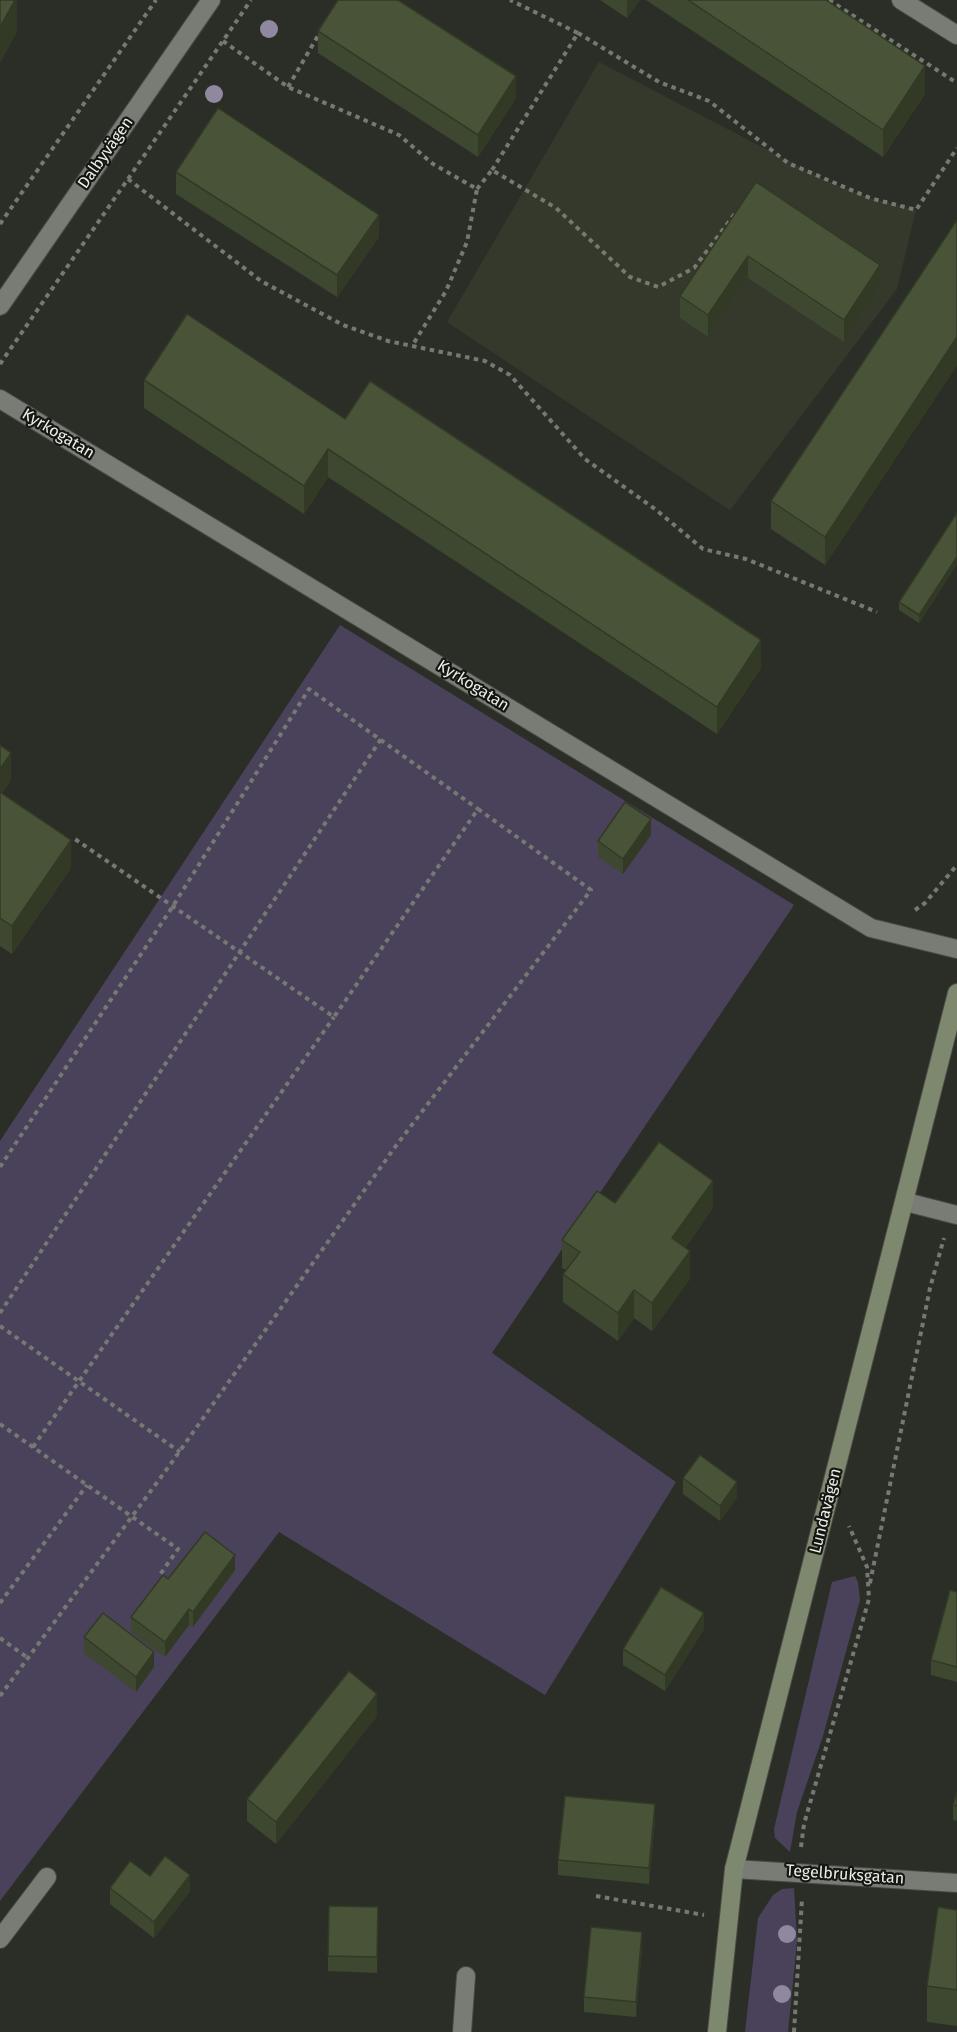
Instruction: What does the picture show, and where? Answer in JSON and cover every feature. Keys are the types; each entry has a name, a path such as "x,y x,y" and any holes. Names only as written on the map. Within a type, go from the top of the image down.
{"main road":[{"name":"Lundavägen","path":"717,2032 734,1869 906,1202 957,993"}],"street":[{"name":"Dalbyvägen","path":"0,306 211,0"},
{"path":"901,0 957,35"},
{"name":"Kyrkogatan","path":"0,399 871,928 957,949"},
{"path":"906,1202 954,1214"},
{"name":"Tegelbruksgatan","path":"734,1869 957,1883"},
{"path":"0,1939 47,1876"},
{"path":"462,2032 466,1976"}],"path":[{"path":"0,224 156,0"},
{"path":"0,364 251,0"},
{"path":"510,0 578,33 659,82 709,101 788,163 870,198 916,210 957,147"},
{"path":"829,0 957,83"},
{"path":"288,87 322,29"},
{"path":"412,346 446,291 467,242 477,189 492,170 578,33"},
{"path":"223,41 288,87 399,135 433,164 477,189"},
{"path":"492,170 556,208 630,277 658,286 694,268 738,209"},
{"path":"128,179 261,281 344,326 412,346 485,361 510,375 585,459 655,509 702,549 746,559 877,612"},
{"path":"0,1167 173,906 309,689 591,890 395,1148 180,1452 0,1696"},
{"path":"0,1313 381,739"},
{"path":"33,1447 478,809"},
{"path":"72,837 334,1017"},
{"path":"908,910 917,910 925,903 957,866"},
{"path":"794,2032 803,1914 799,1872 804,1824 866,1610 930,1288 954,1214"},
{"path":"0,1326 180,1452"},
{"path":"0,1424 178,1549 159,1576"},
{"path":"0,1603 87,1485"},
{"path":"851,1514 848,1525 867,1567 869,1587"},
{"path":"0,1638 28,1658"},
{"path":"596,1896 728,1919"}],"shaded area":[{"path":"599,62 825,180 870,198 916,210 897,289 730,510 447,322"},
{"path":"340,625 794,905 492,1353 676,1482 545,1695 279,1532 0,1901 0,1141"},
{"path":"855,1576 860,1600 823,1736 797,1812 790,1852 775,1838 774,1829 832,1582"},
{"path":"794,1888 797,1941 788,2032 745,2032 758,1918 773,1895 782,1889"}],"building":[{"path":"0,0 15,0 0,27"},
{"path":"338,0 398,0 516,76 478,135 318,31"},
{"path":"688,0 826,0 925,66 883,130"},
{"path":"218,108 379,215 337,275 176,172"},
{"path":"756,182 880,265 844,320 748,256 708,315 680,296"},
{"path":"957,220 957,337 825,537 771,501"},
{"path":"187,314 345,419 370,381 761,640 717,707 328,449 304,486 144,380"},
{"path":"957,513 957,557 919,615 899,602"},
{"path":"0,745 11,753 0,769"},
{"path":"0,792 71,840 12,926 0,918"},
{"path":"625,802 651,819 623,859 598,841"},
{"path":"659,1142 713,1181 672,1238 690,1251 652,1303 634,1290 618,1313 563,1274 580,1252 562,1240 597,1191 615,1203"},
{"path":"700,1455 737,1482 720,1506 683,1478"},
{"path":"205,1532 235,1555 193,1612 189,1609 165,1642 131,1617 163,1575 168,1579"},
{"path":"661,1587 704,1613 665,1675 623,1649"},
{"path":"950,1590 957,1592 957,1667 931,1660"},
{"path":"103,1613 154,1652 136,1677 84,1637"},
{"path":"349,1671 377,1694 276,1822 247,1799"},
{"path":"957,1792 957,1806 953,1805"},
{"path":"565,1796 655,1804 649,1868 558,1860"},
{"path":"165,1856 190,1875 154,1922 110,1888 130,1861 150,1876"},
{"path":"329,1906 378,1907 377,1957 328,1956"},
{"path":"938,1907 957,1910 957,1990 927,1986"},
{"path":"591,1927 642,1932 636,2002 584,1997"}]}
